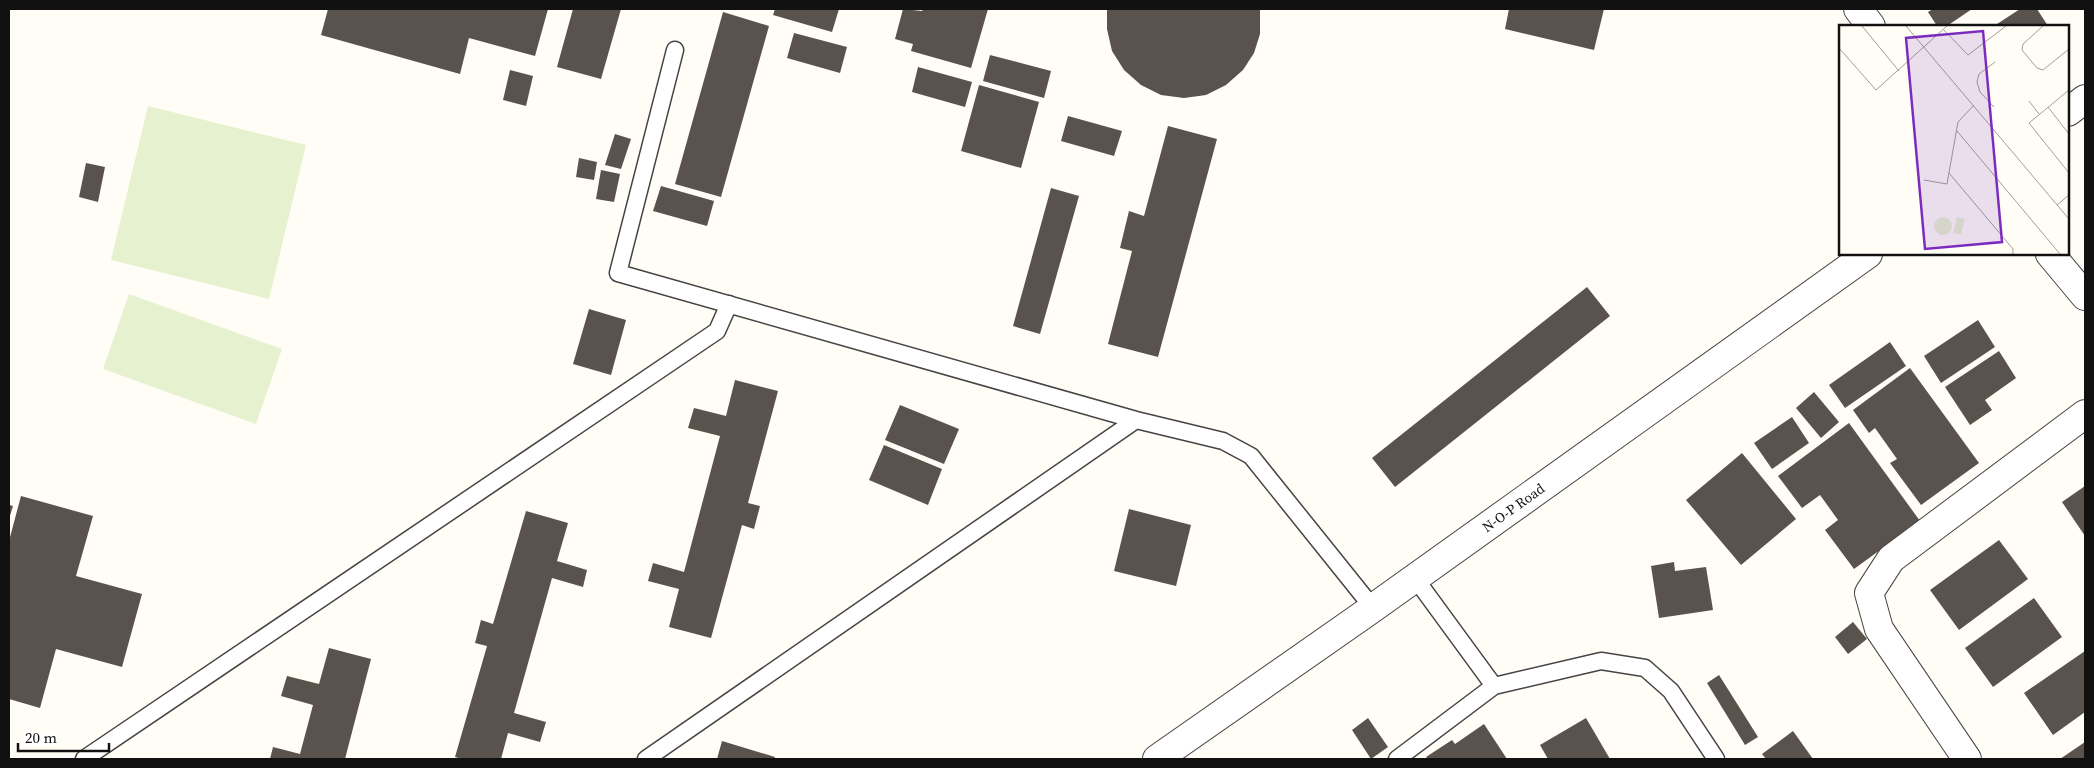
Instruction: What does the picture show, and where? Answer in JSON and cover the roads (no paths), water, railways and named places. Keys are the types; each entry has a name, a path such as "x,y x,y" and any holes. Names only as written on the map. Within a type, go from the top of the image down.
{"street":[{"path":"1858,9 1870,25"},
{"path":"2069,111 2085,99"},
{"name":"N-O-P Road","path":"1157,759 1373,608 1867,255"},
{"path":"2051,255 2085,296"},
{"path":"1967,759 1879,629 1869,593 1891,559 2085,414"}],"lane":[{"path":"675,50 618,273 1136,420 1222,441 1251,456 1373,608"},
{"path":"84,759 717,331 729,304"},
{"path":"646,759 1136,420"},
{"path":"1415,578 1494,686"},
{"path":"1397,759 1494,686 1601,661 1645,668 1671,691 1716,759"}]}
